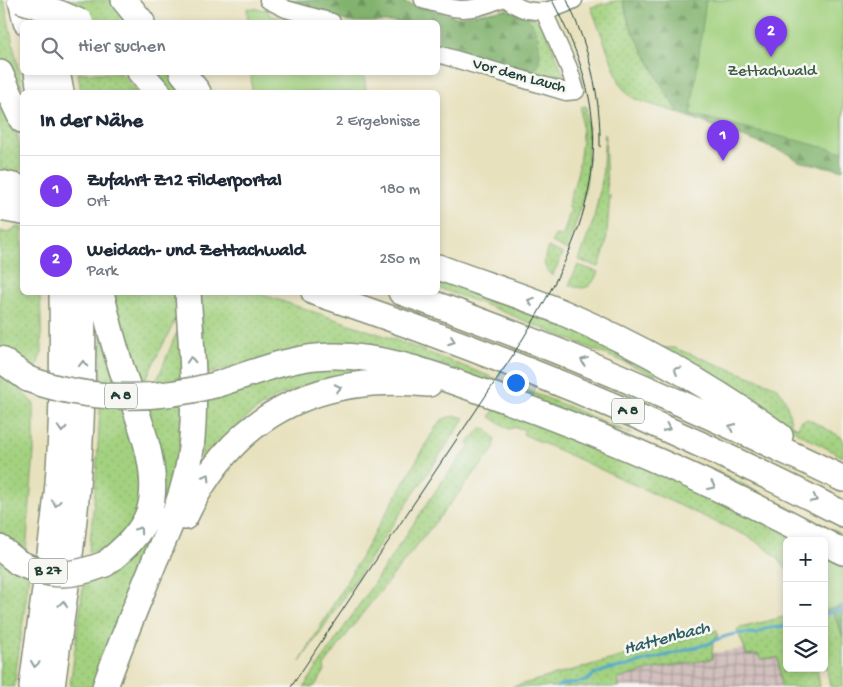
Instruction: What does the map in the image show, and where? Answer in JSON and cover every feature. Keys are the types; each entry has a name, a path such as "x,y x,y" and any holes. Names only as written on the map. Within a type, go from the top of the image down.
{"highway":[{"path":"20,0 25,20"},
{"path":"20,0 44,7 75,20"},
{"path":"42,0 47,20"},
{"path":"124,0 140,20"},
{"path":"138,0 147,20"},
{"path":"0,73 20,116"},
{"path":"37,75 40,90"},
{"path":"58,75 61,90"},
{"path":"184,75 196,90"},
{"path":"0,183 20,188"},
{"path":"0,208 20,212"},
{"name":"A 8","path":"440,268 564,313 636,347 763,424 808,461"},
{"name":"B 27","path":"32,687 52,543 58,474 63,395 62,295"},
{"name":"B 27","path":"52,687 79,465 83,380 82,295"},
{"path":"9,555 41,573 61,575 83,572 105,564 127,546 144,523 150,510 152,468 138,415 112,341 102,295"},
{"path":"105,687 181,496 191,449 193,422 188,295"},
{"name":"A 8","path":"322,295 444,338 573,388 722,454 843,514"},
{"name":"A 8","path":"409,295 584,361 808,461 843,479"},
{"name":"A 8","path":"0,367 28,379 71,392 132,397 175,394 215,385 291,362 332,356 355,356 387,362 439,376 620,444 741,500 815,537"},
{"path":"0,359 28,379"},
{"path":"156,560 176,536 194,498 211,470 241,438 278,410 323,391 367,382 412,382 479,391"},
{"name":"A 8","path":"828,544 843,552"}],"street":[{"path":"268,0 286,9 325,20"},
{"path":"423,0 458,10 479,8 499,0"},
{"path":"508,0 522,9 532,12 556,9 574,0"},
{"name":"Vor dem Lauch","path":"440,55 566,92 576,91 566,61 544,12"}],"shaded area":[{"path":"783,644 783,672 794,672 818,687 604,687 603,682 674,658"}],"green space":[{"path":"0,0 4,0 23,90 0,56"},
{"path":"62,0 116,0 132,20 94,20 78,9 63,3"},
{"path":"279,0 395,0 457,17 506,9 524,15 532,23 538,37 540,55 538,66 527,76 440,50 440,20 342,20"},
{"path":"623,0 629,24 679,113 637,100 630,96 621,86 591,7"},
{"name":"Zettachwald","path":"623,0 843,0 843,170 798,161 791,155 679,113 662,86 629,24"},
{"name":"Zettachwald","path":"706,0 843,0 843,152 691,114"},
{"path":"247,8 268,10 269,15 285,20 248,20"},
{"path":"524,15 538,20 542,19 566,82 556,83 527,76"},
{"path":"78,75 123,75 136,90 81,90"},
{"path":"155,75 176,75 188,90 167,90"},
{"path":"251,75 364,75 366,90 252,90"},
{"path":"0,83 15,128 20,150 20,173 0,168"},
{"path":"586,106 588,150 586,185 567,250 552,242 555,235 563,236 571,208 568,207 578,171 582,141 581,107"},
{"path":"605,134 607,194 610,195 606,245 599,267 579,260 593,222 602,181"},
{"path":"17,227 20,228 20,295 40,295 42,352 36,368 21,360 0,353 0,231 8,233"},
{"path":"548,247 563,254 552,276 546,269 544,262"},
{"path":"578,265 598,272 593,282 584,288 569,285"},
{"path":"440,276 534,310 658,368 655,375 494,308 440,289"},
{"path":"108,295 181,295 178,315 138,394"},
{"path":"200,295 264,295 385,336 567,406 632,434 584,420 442,365 232,367 203,375"},
{"path":"101,328 144,471 139,514 111,548 89,552 101,385"},
{"path":"182,332 184,379 179,477 96,687 70,687 84,580 144,534 147,405 176,334"},
{"path":"653,348 674,348 775,386 782,394 791,425 798,428 800,421 808,419 843,438 843,457 776,421"},
{"path":"304,364 410,371 313,383 274,398 249,415 224,440 201,468 203,395"},
{"path":"0,374 20,386 21,391 34,404 34,452 26,552 14,547 0,534"},
{"path":"495,408 705,491 791,537 783,537 783,565 766,548 751,538 523,434 525,430 516,427 509,429 490,417"},
{"path":"456,416 465,418 300,662 436,427 444,419"},
{"path":"482,427 489,431 495,439 494,449 362,614 324,666 325,671 314,687 304,687 441,483 470,446 468,443"},
{"path":"678,460 721,473 843,535 843,544"},
{"path":"0,554 29,576 14,687 0,687"},
{"path":"828,557 843,565 843,605 828,610"},
{"path":"843,606 843,637 832,610"},
{"path":"832,610 843,637 843,687 830,687 827,672 828,611"},
{"path":"783,617 783,672 818,672 820,687 781,687 778,658 760,659 759,654 747,655 737,629"},
{"path":"717,630 718,636 713,640 712,659 649,670 618,679 619,687 512,687"}],"waterway":[{"name":"Hattenbach","path":"828,613 843,609"},
{"name":"Hattenbach","path":"557,687 587,681 594,674 708,644 726,636 738,633 757,634 768,628 783,626"}],"tram line":[{"path":"291,687 531,326 565,260 579,226 588,191 593,156 592,119 579,60 552,0"},
{"path":"567,0 582,36 592,72 596,90 600,147"}],"place":[{"name":"Weidach- und Zettachwald","path":"771,57"},
{"name":"Zufahrt Z12 Filderportal","path":"723,161"}]}
